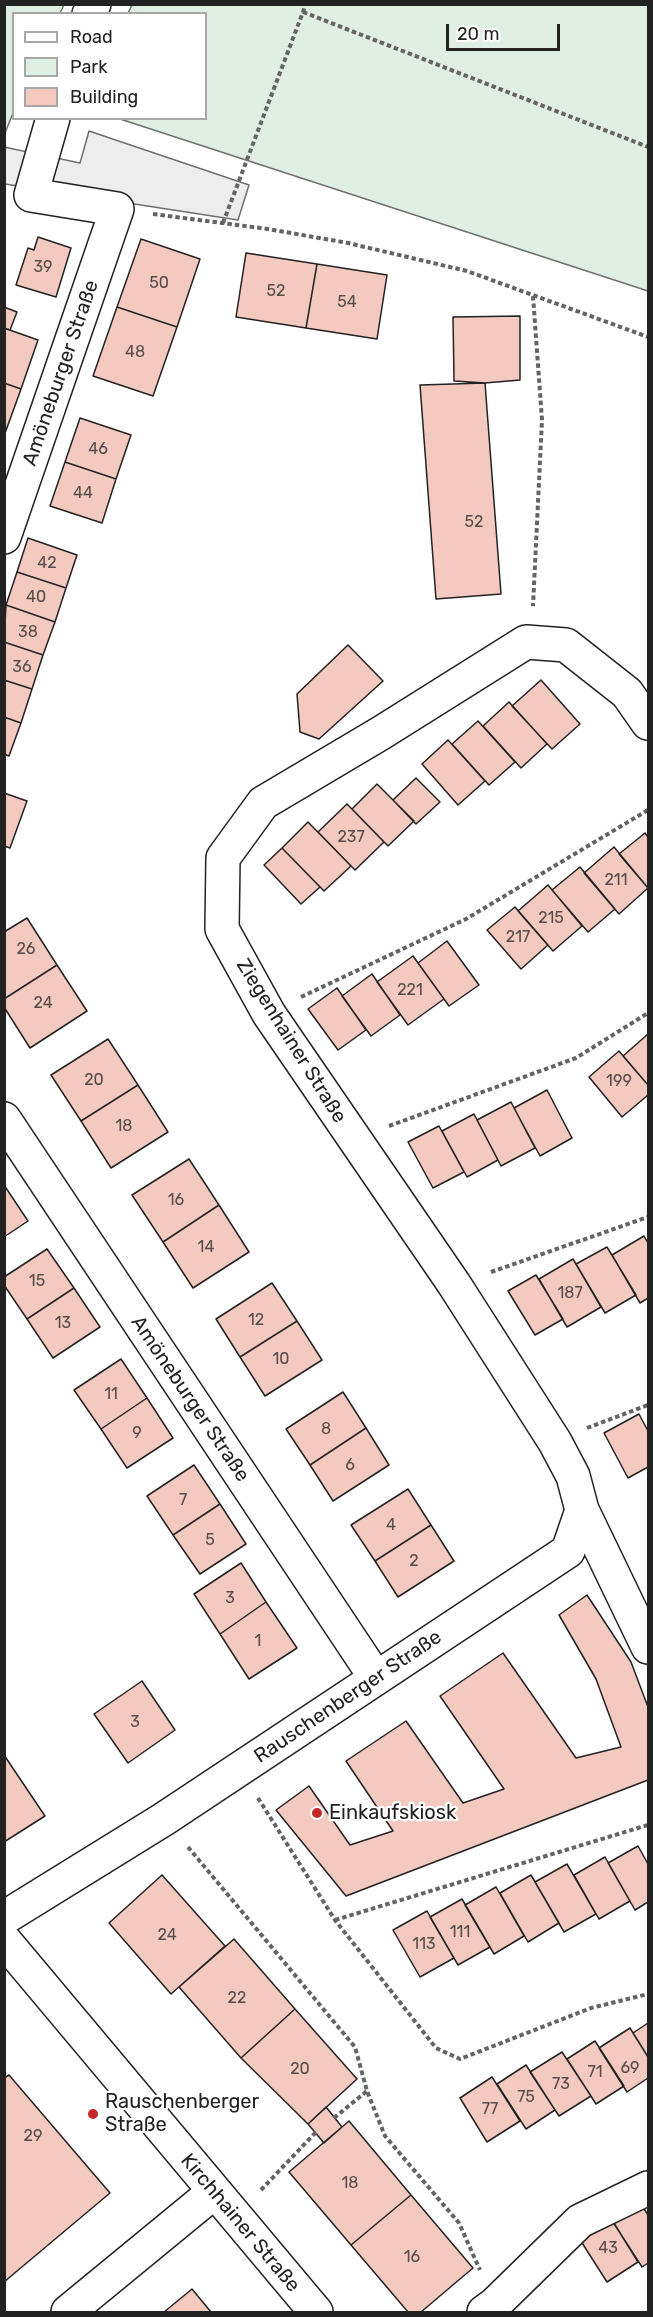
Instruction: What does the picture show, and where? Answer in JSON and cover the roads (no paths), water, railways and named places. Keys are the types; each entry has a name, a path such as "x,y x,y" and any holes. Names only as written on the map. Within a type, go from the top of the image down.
{"street":[{"name":"Amöneburger Straße","path":"4,537 117,209 32,195 52,120"},
{"name":"Ziegenhainer Straße","path":"648,723 627,693 566,645 526,642 381,733 263,803 223,858 222,928 269,1014 454,1284 555,1442 573,1476 582,1510 648,1647"},
{"name":"Amöneburger Straße","path":"4,1119 376,1678"},
{"name":"Rauschenberger Straße","path":"4,1918 164,1819 568,1551 582,1510"},
{"name":"Kirchhainer Straße","path":"4,1940 316,2313"},
{"path":"490,2308 580,2221 648,2188"},
{"path":"68,2313 214,2192"}],"place":[{"name":"Einkaufskiosk","path":"317,1813"},
{"name":"Rauschenberger Straße","path":"93,2114"}]}
